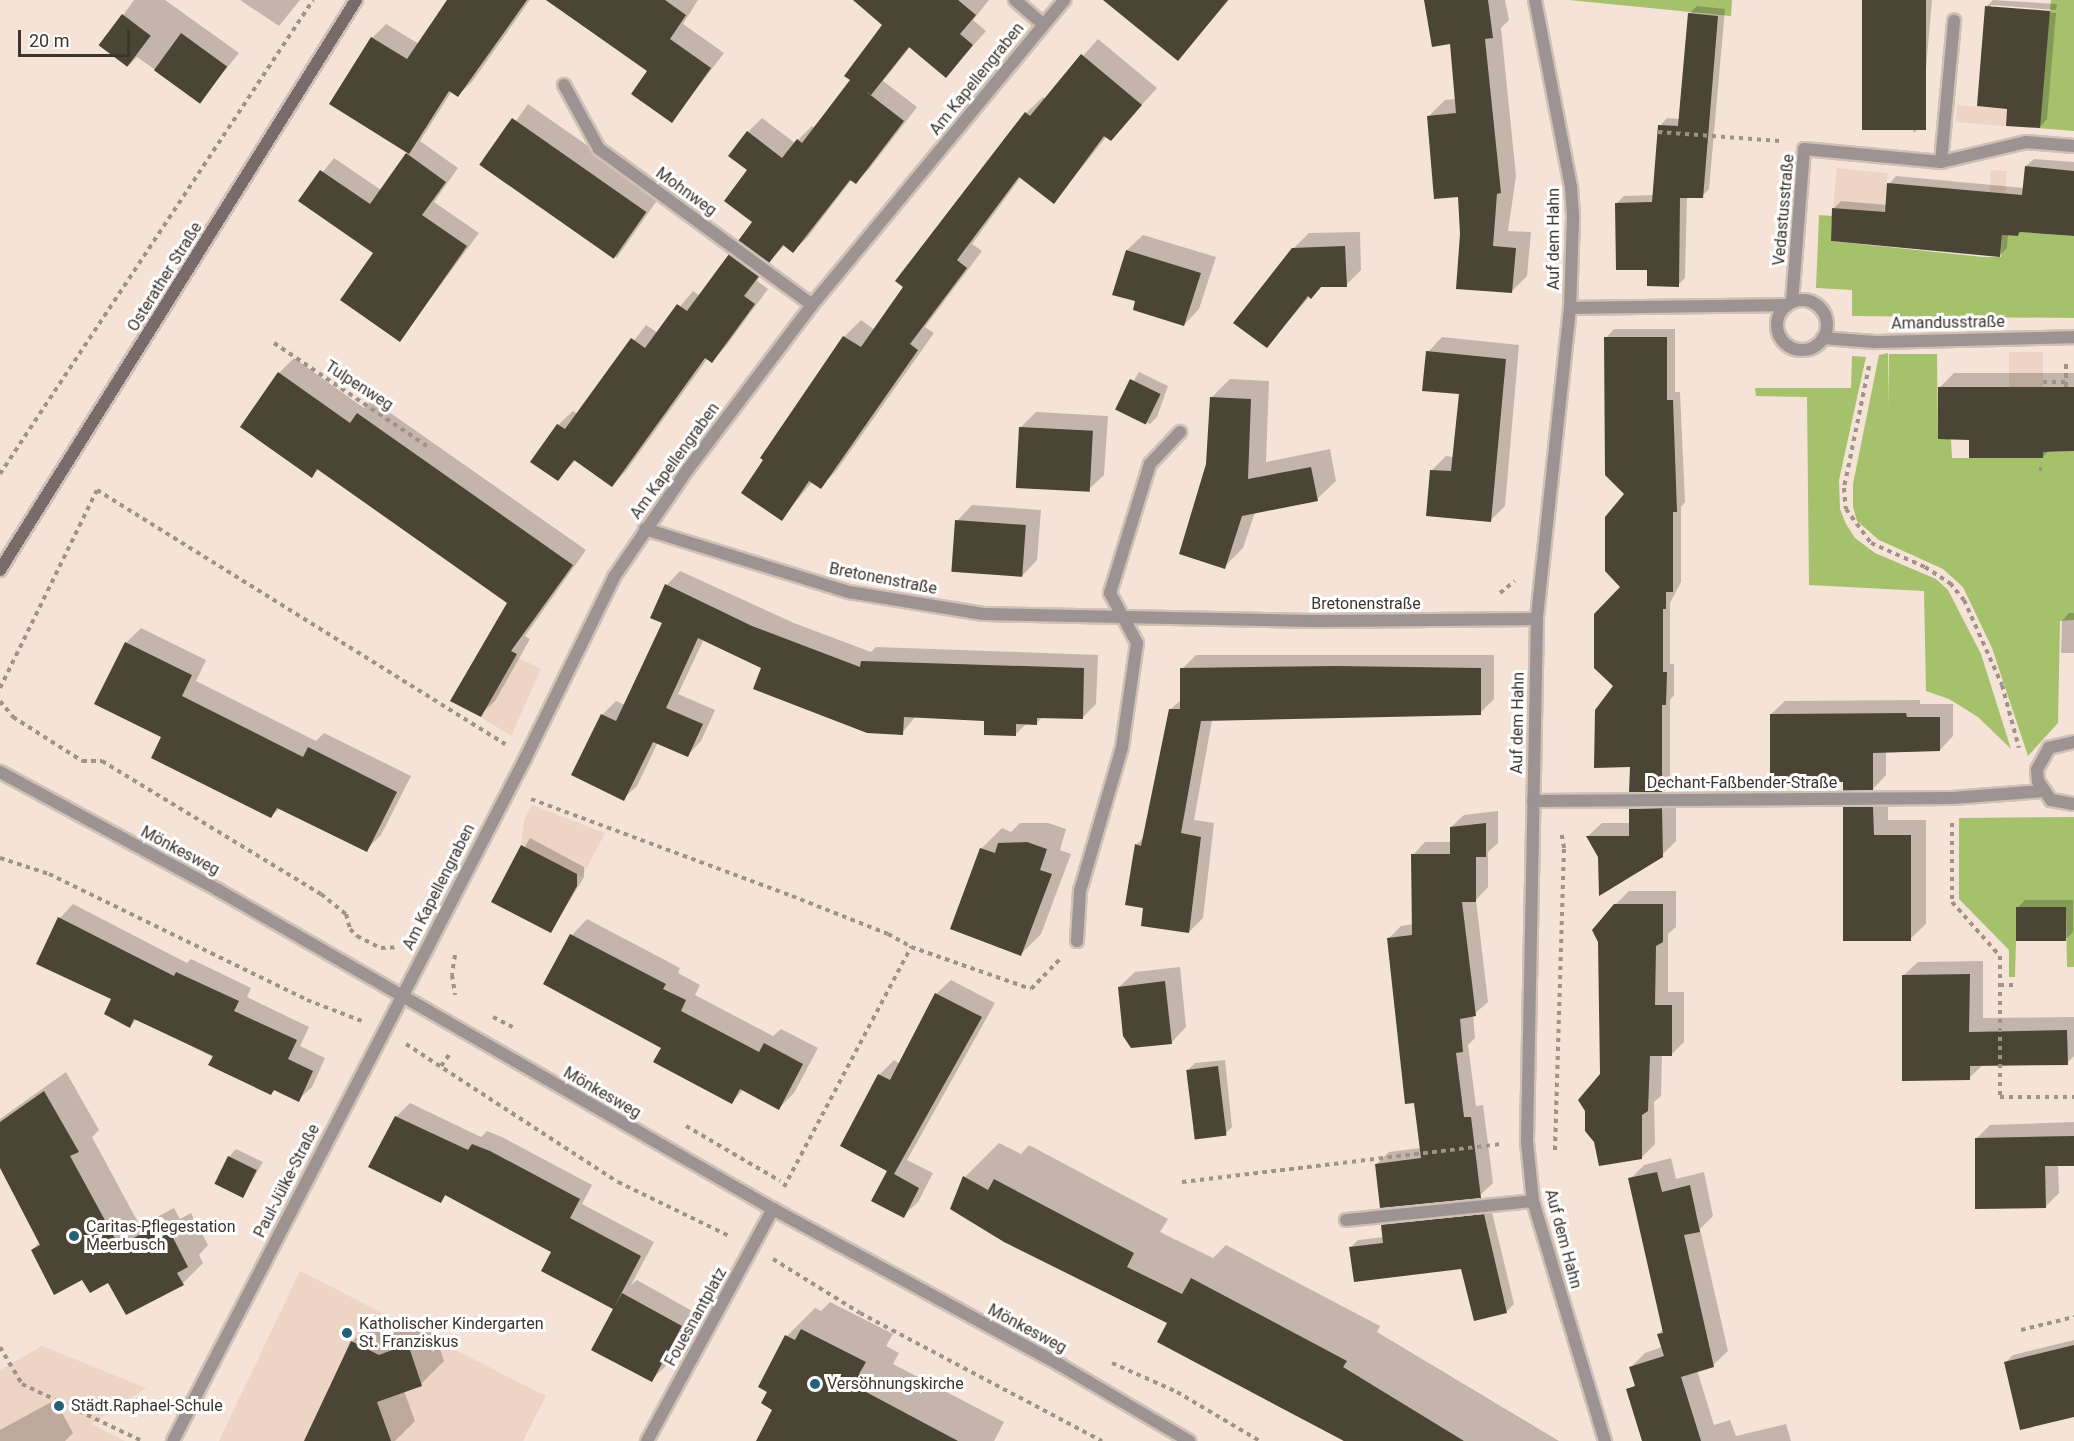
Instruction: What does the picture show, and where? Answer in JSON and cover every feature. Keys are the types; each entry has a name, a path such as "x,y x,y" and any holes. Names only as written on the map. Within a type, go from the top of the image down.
{"main road":[{"name":"Osterather Straße","path":"0,570 356,0"}],"street":[{"path":"1015,0 1043,24"},
{"name":"Am Kapellengraben","path":"401,998 526,757 603,599 645,529 812,304 1064,0"},
{"name":"Auf dem Hahn","path":"1535,0 1571,187 1570,308 1537,619 1527,1142 1533,1201 1605,1441"},
{"path":"1941,162 1954,21"},
{"name":"Mohnweg","path":"564,85 599,149 812,304"},
{"name":"Vedastusstraße","path":"1790,304 1804,149 1941,162 2026,142 2074,146"},
{"path":"1570,308 1790,304 1802,300 1818,306 1826,321 1823,338 1804,350 1782,340 1777,325 1790,304"},
{"name":"Amandusstraße","path":"1823,338 1874,342 2074,337"},
{"path":"1077,942 1080,891 1122,747 1137,643 1112,602 1113,583 1150,464 1180,432"},
{"name":"Bretonenstraße","path":"645,529 849,592 983,614 1537,619"},
{"path":"2043,791 2037,770 2049,748 2074,742"},
{"name":"Mönkesweg","path":"0,772 218,890 401,998 772,1209 1060,1365 1189,1441"},
{"name":"Dechant-Faßbender-Straße","path":"1533,801 1952,798 2043,791 2051,800 2074,804"},
{"name":"Paul-Jülke-Straße","path":"173,1441 401,998"},
{"path":"1346,1220 1533,1201"},
{"name":"Fouesnantplatz","path":"647,1441 772,1209"}],"path":[{"path":"0,474 313,0"},
{"path":"1658,132 1796,142 1804,149"},
{"path":"1874,342 1844,488 1846,509 1871,543 1925,567 1950,583 1964,600 2002,685 2022,760 2037,770"},
{"name":"Tulpenweg","path":"274,343 431,449"},
{"path":"2043,382 2066,384"},
{"path":"0,688 97,490 509,746"},
{"path":"1489,598 1511,586 1520,573"},
{"path":"0,702 13,717 82,761 102,761 321,894 346,914 351,931 357,936 391,949 408,940"},
{"path":"504,755 513,737"},
{"path":"522,807 531,788"},
{"path":"527,797 813,904 911,947 1031,989 1077,942"},
{"path":"1952,798 1952,902 2000,956 2000,1097 2074,1097"},
{"path":"1553,1159 1558,1140 1564,848 1556,801"},
{"path":"0,858 49,874 307,1000 383,1030 618,1182 753,1247 860,1313 1102,1441"},
{"path":"459,946 452,975 455,996 461,1002"},
{"path":"772,1209 911,947"},
{"path":"2000,985 2015,985"},
{"path":"488,1017 497,1017 517,1029"},
{"path":"675,1120 794,1192"},
{"path":"1182,1182 1527,1142"},
{"path":"2021,1330 2074,1317"},
{"path":"0,1348 22,1384 142,1441"},
{"path":"1106,1361 1177,1392 1260,1441"}],"shaded area":[{"path":"1957,105 2007,109 2005,126 1956,122"},
{"path":"1837,168 1888,173 1884,213 1833,208"},
{"path":"1991,170 2007,171 2003,224 1987,223"},
{"path":"2009,352 2043,352 2043,418 2009,418"},
{"path":"515,656 541,669 511,736 481,717"},
{"path":"532,805 605,833 582,877 521,845 524,821"},
{"name":"Katholischer Kindergarten St. Franziskus","path":"300,1271 546,1396 523,1441 219,1441"},
{"name":"Städt.Raphael-Schule","path":"42,1346 146,1388 92,1424 125,1441 0,1441 0,1370"}],"green space":[{"path":"1569,0 1732,0 1731,16"},
{"path":"2051,0 2074,0 2074,131 2037,128"},
{"path":"1819,215 1832,216 1831,241 1983,257 2001,257 2002,235 2018,236 2019,232 2074,236 2074,318 1852,316 1852,290 1816,288"},
{"path":"1888,353 1889,408 1889,354 1937,354 1938,439 1951,439 1952,458 2038,458 2043,457 2043,452 2074,451 2074,620 2060,621 2058,723 2028,756 1992,648 1963,587 1943,569 1879,540 1857,521 1853,507 1853,484 1879,355"},
{"path":"1852,356 1866,357 1839,480 1840,509 1846,524 1855,538 1875,553 1936,579 1948,590 1981,654 2011,749 1978,717 1949,699 1926,691 1924,591 1809,585 1807,397 1756,396 1755,388 1851,388"},
{"path":"2074,817 2074,967 2067,967 2066,907 2017,907 2015,977 2009,977 2009,950 1959,899 1959,818"}],"building":[{"path":"447,0 527,0 458,97 449,91 409,154 329,104 371,37 407,59"},
{"path":"546,0 665,0 686,15 670,39 711,68 672,123 631,94 647,71"},
{"path":"853,0 958,0 976,15 960,34 973,45 946,78 909,47 871,95 864,90 904,121 856,184 850,180 793,253 783,245 769,263 738,241 752,222 724,201 747,170 728,156 747,131 782,158 797,139 802,143 850,80 844,76 882,25"},
{"path":"1103,0 1228,0 1178,61"},
{"path":"1424,0 1488,0 1493,38 1485,39 1501,193 1497,194 1493,246 1516,248 1512,293 1456,289 1460,234 1458,197 1434,199 1427,116 1456,113 1450,44 1432,47"},
{"path":"1862,0 1926,0 1926,130 1862,130"},
{"path":"1985,6 2050,11 2040,128 2006,126 2007,109 1977,106"},
{"path":"1688,13 1718,16 1703,198 1680,198 1679,287 1647,286 1647,270 1616,270 1615,203 1652,202 1658,125 1678,126"},
{"path":"122,14 151,36 127,67 99,45"},
{"path":"181,33 227,67 200,104 154,70"},
{"path":"1081,54 1142,105 1111,141 1104,136 1054,204 1019,177 957,260 967,268 910,344 918,350 821,489 809,481 782,521 741,493 763,460 760,458 843,336 861,347 903,287 895,281 1025,112 1030,116"},
{"path":"512,118 646,212 614,259 479,165"},
{"path":"406,153 446,182 422,215 467,246 400,342 340,300 373,253 298,201 320,170 370,204"},
{"path":"2025,166 2074,171 2074,236 2019,232 2018,236 2002,235 2000,257 1831,241 1832,208 1885,212 1887,183 2022,195"},
{"path":"1345,246 1347,287 1321,287 1311,299 1308,296 1267,348 1233,323 1292,248"},
{"path":"1126,250 1201,273 1184,326 1133,310 1135,301 1112,295"},
{"path":"729,254 759,276 744,296 755,304 712,363 705,358 612,487 574,460 558,481 530,462 557,424 565,429 631,338 645,348 677,304 687,311"},
{"path":"1604,337 1667,337 1667,400 1673,400 1677,512 1673,512 1673,592 1666,592 1666,609 1663,609 1663,672 1667,672 1666,705 1662,705 1662,792 1629,792 1630,767 1594,768 1595,710 1613,686 1594,668 1594,614 1620,587 1605,571 1605,517 1624,494 1605,475"},
{"path":"1426,351 1506,359 1491,522 1426,516 1430,470 1451,471 1459,394 1422,391"},
{"path":"278,372 350,423 357,413 573,565 511,651 517,654 481,717 450,701 507,603 317,469 312,478 240,427"},
{"path":"1130,379 1161,394 1146,424 1115,410"},
{"path":"1938,387 2074,387 2074,451 2043,452 2043,458 1969,458 1969,440 1938,439"},
{"path":"1210,397 1251,399 1248,479 1311,467 1318,501 1242,516 1225,569 1179,554 1206,464"},
{"path":"1019,427 1093,431 1090,492 1016,488"},
{"path":"955,520 1026,525 1022,577 951,572"},
{"path":"665,584 752,626 860,667 861,661 1084,668 1083,719 1037,718 1037,725 1016,724 1016,736 984,735 984,721 904,717 903,735 867,733 753,689 761,668 698,638 666,708 703,724 688,757 653,742 624,801 571,775 601,714 616,721 662,623 650,618"},
{"path":"125,642 192,675 182,696 303,757 308,747 397,792 367,852 277,808 271,818 151,758 161,737 94,704"},
{"path":"1336,666 1481,668 1481,715 1201,721 1181,833 1201,837 1189,933 1141,926 1143,908 1125,905 1135,844 1141,846 1169,709 1180,709 1180,668"},
{"path":"1906,713 1907,717 1940,717 1940,751 1873,753 1873,790 1843,791 1843,782 1770,782 1770,714"},
{"path":"1843,807 1873,807 1874,835 1911,835 1911,941 1843,941"},
{"path":"1662,808 1663,857 1599,896 1598,857 1586,836 1629,836 1629,809"},
{"path":"1486,823 1486,857 1476,857 1476,902 1462,902 1476,1016 1460,1019 1463,1052 1456,1053 1464,1117 1471,1117 1481,1198 1380,1208 1375,1164 1421,1158 1414,1103 1405,1104 1387,938 1412,935 1411,854 1450,854 1450,827"},
{"path":"1027,842 1047,849 1040,870 1052,874 1021,956 950,929 980,848 995,853 998,843"},
{"path":"521,845 577,874 577,886 551,933 491,902"},
{"path":"1614,904 1663,904 1663,942 1656,946 1655,1005 1672,1005 1672,1056 1650,1056 1648,1111 1642,1115 1642,1159 1599,1166 1594,1142 1585,1131 1585,1111 1578,1100 1600,1074 1598,942 1592,930"},
{"path":"2016,907 2066,907 2066,941 2016,941"},
{"path":"58,917 174,976 176,972 239,1001 234,1011 297,1040 288,1059 313,1071 299,1102 274,1090 271,1095 208,1065 213,1056 134,1019 130,1028 104,1014 111,999 36,964"},
{"path":"570,934 666,984 663,989 686,1000 681,1011 759,1052 764,1043 803,1064 779,1110 740,1089 732,1104 653,1062 661,1048 543,984"},
{"path":"1970,974 1969,1032 2067,1030 2068,1065 1970,1066 1970,1080 1902,1081 1902,975"},
{"path":"1165,981 1172,1044 1131,1048 1123,1036 1118,987"},
{"path":"935,993 982,1017 894,1174 919,1188 904,1218 871,1201 887,1171 840,1146 878,1074 890,1080"},
{"path":"1218,1066 1227,1135 1195,1139 1186,1070"},
{"name":"Caritas-Pflegestation Meerbusch","path":"44,1091 79,1152 70,1156 119,1246 152,1228 158,1239 170,1232 188,1267 177,1273 184,1285 126,1315 108,1283 90,1293 82,1280 54,1295 31,1250 40,1245 0,1168 0,1122"},
{"path":"395,1116 468,1150 472,1144 490,1151 580,1199 570,1218 641,1256 613,1309 541,1271 551,1252 445,1195 441,1203 368,1167"},
{"path":"2074,1136 2074,1166 2045,1166 2046,1208 1975,1209 1975,1138"},
{"path":"228,1156 257,1170 243,1198 214,1184"},
{"path":"1657,1172 1662,1192 1690,1185 1700,1232 1684,1235 1714,1367 1681,1377 1701,1441 1642,1441 1626,1389 1635,1386 1629,1367 1664,1356 1657,1334 1663,1333 1628,1178"},
{"path":"963,1176 988,1190 994,1179 1134,1253 1127,1267 1182,1294 1191,1278 1347,1361 1343,1367 1464,1441 1344,1441 1287,1411 1157,1342 1167,1323 1004,1242 950,1209"},
{"path":"1484,1214 1507,1313 1474,1321 1461,1269 1354,1282 1349,1247 1383,1243 1381,1225"},
{"path":"622,1293 682,1326 652,1382 591,1350"},
{"name":"Versöhnungskirche","path":"801,1329 866,1362 859,1374 872,1381 866,1392 958,1441 756,1441 772,1410 761,1403 767,1392 758,1387 785,1335 795,1340"},
{"path":"351,1341 379,1355 408,1344 422,1386 377,1402 391,1441 304,1441"},
{"path":"2074,1345 2074,1417 2020,1430 2004,1362"}],"place":[{"name":"Caritas-Pflegestation Meerbusch","path":"74,1236"},
{"name":"Katholischer Kindergarten St. Franziskus","path":"347,1333"},
{"name":"Versöhnungskirche","path":"815,1384"},
{"name":"Städt.Raphael-Schule","path":"59,1406"}]}
